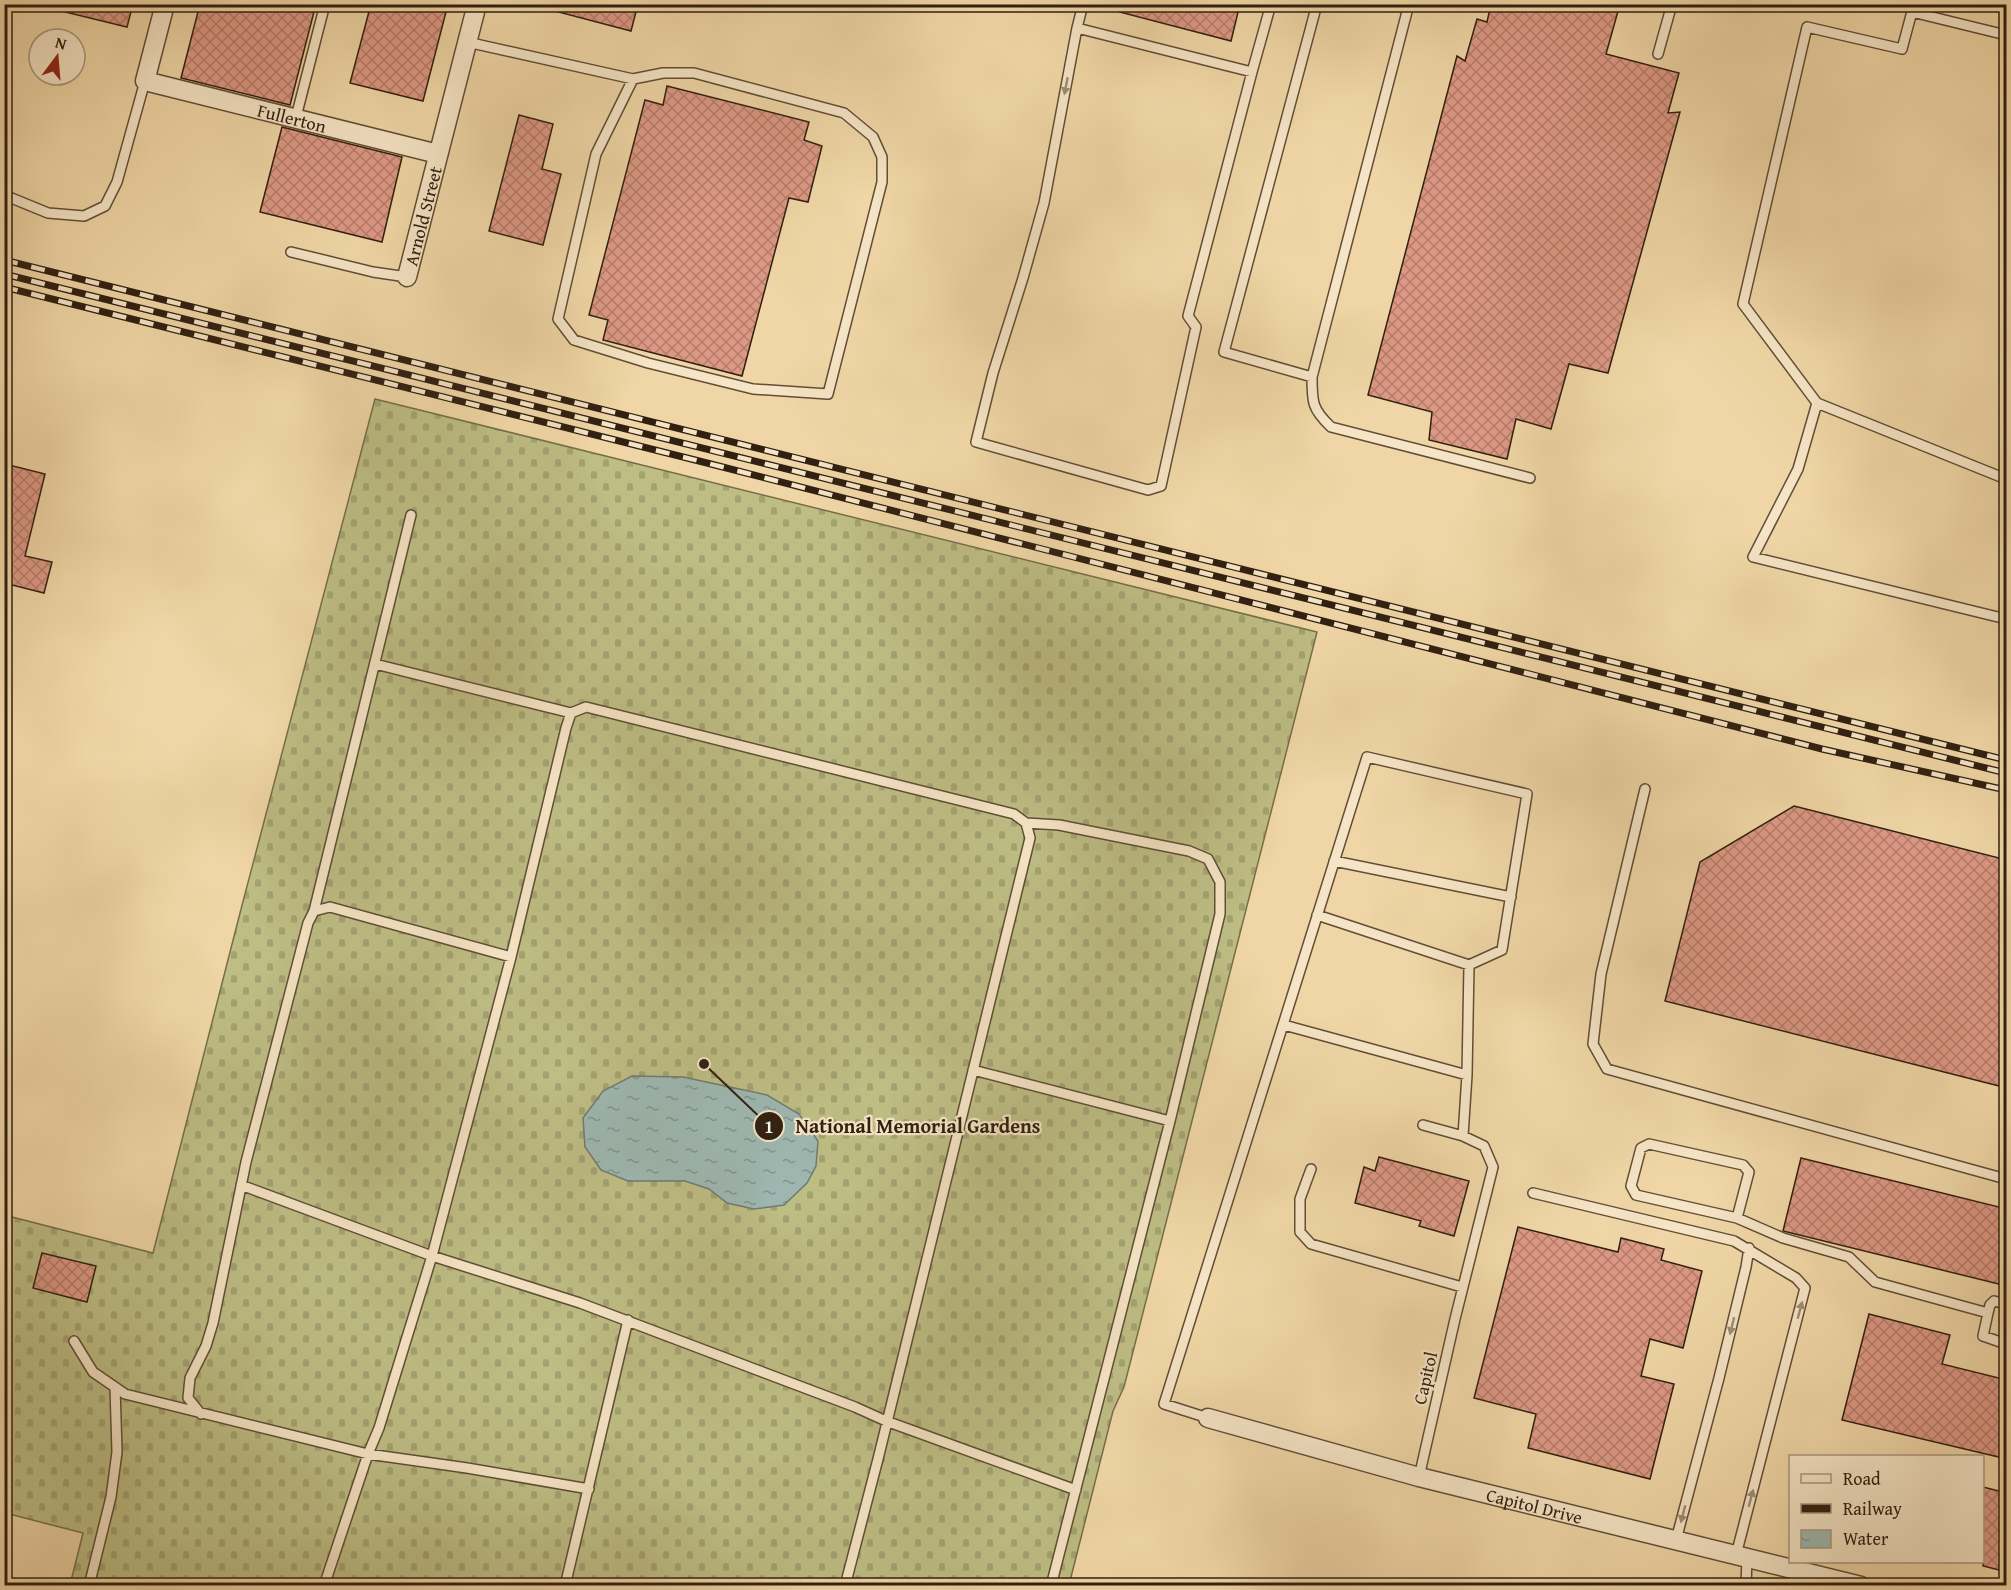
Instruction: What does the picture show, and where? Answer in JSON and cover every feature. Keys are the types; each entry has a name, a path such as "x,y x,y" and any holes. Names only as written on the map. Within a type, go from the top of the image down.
{"street":[{"path":"145,81 165,4"},
{"name":"Arnold Street","path":"407,277 477,4"},
{"name":"Fullerton","path":"145,81 438,154"},
{"name":"Capitol Drive","path":"1208,1418 1419,1477 1861,1586"}],"lane":[{"path":"296,117 325,4"},
{"path":"1083,4 1044,203 993,373 976,442 1148,490 1161,486 1196,327 1188,316 1271,4"},
{"path":"1312,377 1224,352 1317,4"},
{"path":"1409,4 1312,377 1312,402 1318,415 1331,427 1530,478"},
{"path":"1658,54 1672,4"},
{"path":"2007,35 1913,8 1902,49 1807,27 1743,304 1817,403 2007,479"},
{"path":"1077,28 1252,72"},
{"path":"467,42 633,79 663,73 694,73 844,113 873,137 882,157 882,182 828,394 753,388 648,363 574,340 558,319 596,154 633,79"},
{"path":"4,195 48,213 84,216 105,206 117,182 145,81"},
{"path":"291,252 373,272 407,277"},
{"path":"1817,403 1798,469 1753,557 2007,619"},
{"path":"201,1414 188,1398 190,1378 206,1346 213,1323 241,1185 308,923 314,911 411,515"},
{"path":"375,664 571,713 586,707 1014,814 1026,823 1059,825 1190,851 1208,859 1220,882 1221,914 1051,1586"},
{"path":"324,1586 368,1454 379,1428 432,1256 511,957 571,713"},
{"path":"1208,1418 1164,1404 1284,1025 1317,915 1367,757 1527,794 1502,950 1470,964 1317,915"},
{"path":"1645,789 1601,974 1593,1044 1607,1069 2007,1179"},
{"path":"845,1586 1030,838 1026,823"},
{"path":"1334,861 1511,897"},
{"path":"314,911 330,907 511,957"},
{"path":"1463,1136 1470,964"},
{"path":"1284,1025 1467,1075"},
{"path":"973,1070 1170,1121"},
{"name":"Capitol","path":"1419,1477 1462,1287 1493,1167 1484,1146 1463,1136 1423,1125"},
{"path":"1737,1218 1749,1172 1743,1165 1649,1144 1641,1149 1630,1186 1636,1195 1737,1218 1784,1238 1849,1257 1875,1282 1988,1313"},
{"path":"1311,1168 1300,1199 1300,1232 1311,1244 1462,1287"},
{"path":"241,1185 432,1256 487,1272 628,1320 886,1421 1076,1490"},
{"path":"1533,1193 1734,1241 1796,1278 1805,1288 1741,1556 1746,1586"},
{"path":"1677,1540 1719,1378 1749,1248"},
{"path":"2007,1304 1994,1301 1989,1305 1983,1336 2007,1344"},
{"path":"565,1586 628,1320"},
{"path":"74,1341 93,1372 125,1394 368,1454 589,1489"},
{"path":"89,1586 111,1497 117,1452 115,1387"}],"green space":[{"path":"375,399 1317,632 1124,1387 1113,1411 1069,1585 70,1585 83,1533 5,1513 4,1215 153,1253"}],"water":[{"path":"632,1076 683,1077 767,1095 799,1114 818,1141 816,1166 807,1183 784,1205 754,1209 727,1203 709,1189 685,1181 628,1181 601,1170 585,1147 583,1118 603,1091"}],"building":[{"path":"62,4 133,4 127,27 61,11"},
{"path":"200,4 316,4 290,105 181,78"},
{"path":"371,4 448,4 423,101 350,83"},
{"path":"552,4 638,4 631,31 551,10"},
{"path":"1113,4 1240,4 1231,41 1112,10"},
{"path":"1491,4 1620,4 1606,54 1679,73 1668,113 1680,112 1608,373 1569,364 1551,429 1516,419 1507,459 1429,440 1432,412 1368,395 1457,56 1465,61 1477,19 1487,22"},
{"path":"667,86 809,122 804,140 822,146 808,202 789,198 742,376 603,340 608,320 589,315 645,100 663,105"},
{"path":"519,115 553,124 542,169 561,174 543,245 489,231"},
{"path":"282,127 402,157 382,242 260,212"},
{"path":"9,465 45,474 25,556 52,562 44,593 4,583 4,483"},
{"path":"1794,806 2007,860 2007,1088 1665,1001 1700,862"},
{"path":"1379,1157 1469,1181 1454,1236 1419,1226 1421,1221 1355,1203 1364,1167 1375,1171"},
{"path":"1801,1158 2007,1209 2007,1286 1783,1231"},
{"path":"1518,1227 1618,1252 1621,1238 1664,1249 1661,1260 1702,1271 1683,1348 1650,1339 1641,1376 1674,1384 1650,1479 1528,1448 1536,1414 1474,1398"},
{"path":"42,1253 96,1266 87,1302 33,1288"},
{"path":"1869,1314 1950,1335 1942,1364 2007,1380 2007,1459 1842,1420"},
{"path":"1984,1487 2007,1493 2007,1572 1983,1566"}],"railway":[{"path":"4,260 2006,760"},
{"path":"4,274 2006,773"},
{"path":"4,287 707,463 1822,749 2006,790"}],"place":[{"name":"National Memorial Gardens","path":"704,1064"}]}
